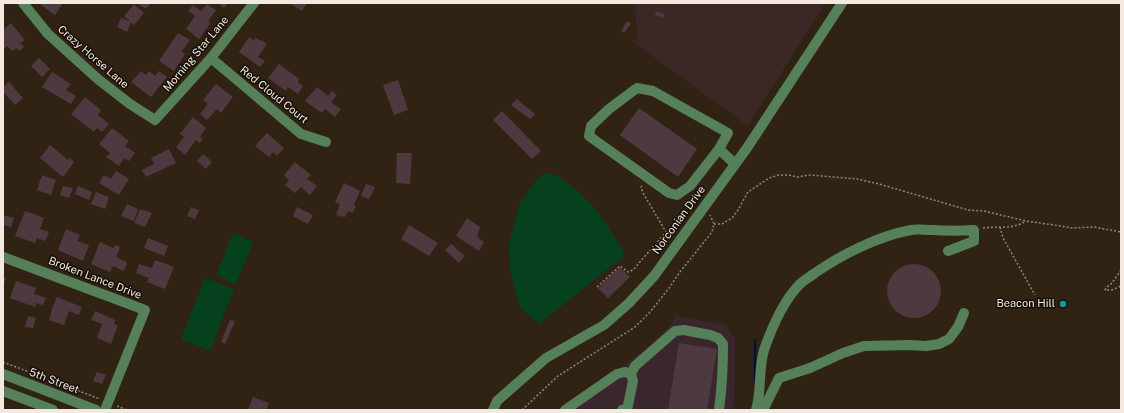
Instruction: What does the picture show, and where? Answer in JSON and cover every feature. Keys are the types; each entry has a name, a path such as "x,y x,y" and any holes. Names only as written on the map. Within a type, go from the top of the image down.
{"street":[{"name":"Crazy Horse Lane","path":"23,3 48,34 99,80 130,104 155,120"},
{"name":"Morning Star Lane","path":"155,120 211,58 254,3"},
{"name":"Norconian Drive","path":"493,410 497,402 546,358 604,325 629,303 654,276 747,148 842,3"},
{"name":"Red Cloud Court","path":"211,58 301,134 326,142"},
{"path":"637,88 654,90 728,133 719,149 690,186 677,195 669,193 589,136 591,126 609,109 637,88"},
{"path":"719,149 735,164"},
{"path":"756,410 760,367 764,351 770,334 788,299 800,284 828,264 841,257 894,234 912,230 974,230 974,241 948,251"},
{"name":"Broken Lance Drive","path":"3,256 145,310 106,406"},
{"path":"763,410 779,378 810,368 843,353 864,346 926,346 939,344 949,339 958,327 964,313"},
{"path":"622,410 627,410 633,381 631,374 635,366 675,331 684,330 710,335 718,338 723,344 723,368 719,410"},
{"path":"565,410 617,374 625,372 631,374"},
{"name":"5th Street","path":"3,374 96,410"},
{"path":"3,391 53,410"}],"path":[{"path":"714,224 722,224 732,218 748,192 769,178 779,175 797,177 810,175 857,179 968,210 984,211 1026,221 1054,224 1072,228 1094,227 1121,232"},
{"path":"597,287 620,266 628,272 633,270 666,232 643,194 641,187 648,178"},
{"path":"974,230 985,227 1000,228 1020,225 1026,221"},
{"path":"1000,228 1003,238 1035,295"},
{"path":"1121,270 1105,290 1112,290 1121,286"},
{"path":"3,362 106,406 127,410"}],"shaded area":[{"path":"635,3 825,3 748,126 632,41 637,39"},
{"path":"675,316 726,325 735,339 734,410 559,410 644,350 663,333 671,324"}],"green space":[{"path":"545,173 551,173 577,190 598,212 624,251 623,257 539,324 522,309 517,298 510,270 509,244 520,203 536,180"},
{"path":"233,233 253,242 236,284 216,275"},
{"path":"205,278 234,289 210,351 181,339"}],"building":[{"path":"42,3 63,3 55,15 41,5"},
{"path":"137,3 151,3 146,9"},
{"path":"218,3 228,3 224,8"},
{"path":"289,3 307,3 302,11"},
{"path":"134,4 144,13 134,25 124,16"},
{"path":"207,4 216,10 208,21 211,22 199,39 186,29 195,16 188,11 193,5 201,11"},
{"path":"656,11 664,14 663,18 655,15"},
{"path":"121,18 131,22 127,32 117,27"},
{"path":"627,21 631,24 624,33 621,31"},
{"path":"11,23 25,40 20,43 24,47 19,51 17,48 12,51 7,46 3,50 3,30"},
{"path":"178,33 190,40 182,51 185,54 174,71 159,61"},
{"path":"249,37 254,40 256,38 267,44 258,57 265,61 260,67 239,52"},
{"path":"39,58 50,69 42,77 31,66"},
{"path":"279,64 299,79 298,82 303,86 298,94 288,87 286,91 268,78"},
{"path":"141,71 146,75 149,71 155,76 159,71 167,77 151,97 131,82"},
{"path":"52,72 71,84 66,90 76,96 71,104 42,87"},
{"path":"398,80 408,110 394,115 383,85"},
{"path":"9,82 23,98 15,105 3,92 3,87"},
{"path":"216,84 233,97 221,113 217,109 207,120 200,114 208,104 203,100"},
{"path":"317,87 328,96 332,91 337,95 331,102 341,109 335,117 325,109 322,113 305,101"},
{"path":"85,97 101,110 98,115 109,124 102,132 97,128 94,132 71,114"},
{"path":"517,99 535,114 530,119 511,105"},
{"path":"639,108 697,149 678,177 620,135"},
{"path":"502,111 541,151 532,159 493,120"},
{"path":"193,117 206,128 200,137 203,139 200,143 196,140 185,155 176,147 184,137 180,134"},
{"path":"112,128 129,141 125,146 135,153 129,161 124,158 119,166 106,157 110,153 99,144"},
{"path":"267,133 284,148 277,156 273,152 269,157 255,146"},
{"path":"50,145 68,160 70,158 74,162 63,177 40,158"},
{"path":"169,149 176,163 146,177 142,170 154,164 151,158"},
{"path":"397,153 412,153 410,184 396,183"},
{"path":"203,154 212,162 206,169 197,161"},
{"path":"295,162 311,175 307,179 317,186 310,195 301,187 295,193 285,185 289,180 284,175"},
{"path":"116,171 129,179 119,195 99,183 104,175 111,179"},
{"path":"42,175 56,180 51,195 37,190"},
{"path":"344,183 360,191 354,205 356,206 353,213 348,211 345,217 342,217 336,215 340,204 335,202"},
{"path":"366,184 375,187 369,199 361,196"},
{"path":"63,186 73,188 69,198 60,195"},
{"path":"78,186 92,192 89,200 75,194"},
{"path":"96,192 109,197 105,209 91,204"},
{"path":"127,204 138,209 134,221 121,216"},
{"path":"191,207 199,210 195,219 187,216"},
{"path":"297,207 313,215 308,224 293,216"},
{"path":"140,209 152,213 145,227 134,223"},
{"path":"25,211 44,218 40,229 49,232 45,241 37,238 35,243 15,236"},
{"path":"3,215 14,218 11,227 3,225"},
{"path":"467,218 480,227 477,237 484,242 479,251 456,236"},
{"path":"409,225 438,243 429,256 401,239"},
{"path":"66,229 80,235 77,241 89,245 83,261 58,250"},
{"path":"148,238 168,246 164,256 144,248"},
{"path":"100,242 113,248 115,245 120,247 116,257 127,262 124,271 113,266 110,272 91,264"},
{"path":"451,244 465,256 459,263 445,250"},
{"path":"155,260 174,267 165,289 147,282 149,278 136,273 139,264 152,268"},
{"path":"914,264 924,266 933,272 939,281 941,291 939,301 933,310 924,316 914,318 904,316 895,310 889,301 887,291 889,281 895,272 904,266"},
{"path":"620,267 630,277 608,298 598,288"},
{"path":"3,277 6,278 3,287"},
{"path":"16,281 36,288 34,294 46,298 43,305 36,303 35,307 10,298"},
{"path":"57,297 82,307 79,315 69,311 64,325 49,320"},
{"path":"95,311 115,320 114,324 118,325 111,344 97,338 102,324 91,320"},
{"path":"28,316 36,318 33,328 25,327"},
{"path":"230,320 235,321 225,344 221,342"},
{"path":"679,343 717,349 707,410 668,410"},
{"path":"97,372 106,375 102,384 93,381"},
{"path":"253,397 269,403 266,410 248,410"}],"waterway":[{"path":"755,340 755,382"}],"place":[{"name":"Beacon Hill","path":"1063,304"}]}
